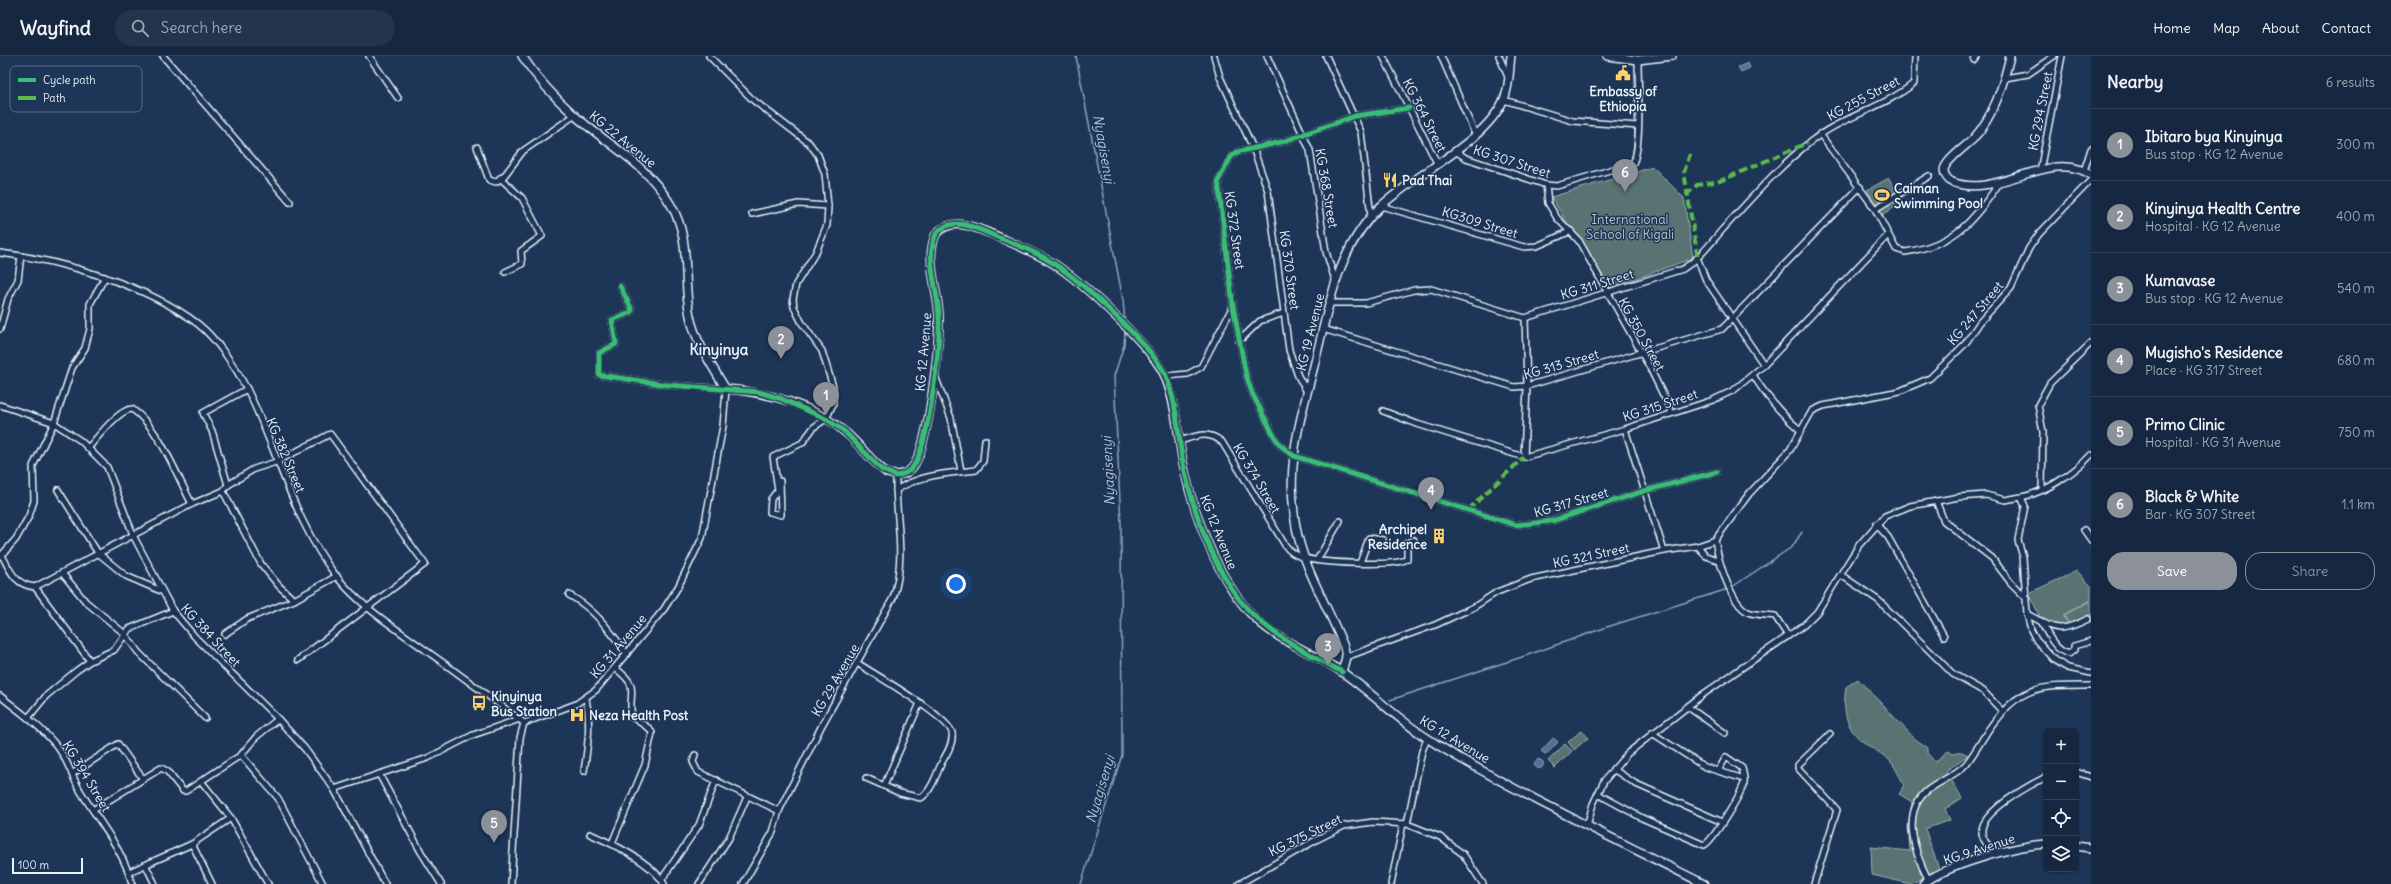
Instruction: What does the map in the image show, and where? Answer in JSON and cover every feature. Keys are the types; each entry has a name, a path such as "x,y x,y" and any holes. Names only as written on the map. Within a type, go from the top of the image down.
{"street":[{"path":"163,56 290,202"},
{"path":"369,56 398,98"},
{"name":"KG 22 Avenue","path":"522,56 545,85 575,115 644,169 671,204 678,218 686,246 688,303 691,318 700,340 726,389"},
{"path":"710,56 753,100 816,151 825,174 828,206 827,225 823,238 796,284 793,299 794,307 802,323 822,351 834,387 833,404 826,419 814,427 802,442 773,457 778,490 771,499 770,512 781,515 780,481"},
{"name":"KG 370 Street","path":"1214,56 1226,93 1253,148 1268,191 1284,312 1293,365 1307,392"},
{"name":"KG 368 Street","path":"1267,56 1304,133 1313,162 1326,252 1336,283"},
{"path":"1326,56 1355,116 1361,132 1371,216"},
{"name":"KG 364 Street","path":"1383,56 1437,163"},
{"path":"1441,56 1475,134"},
{"path":"1498,56 1509,78"},
{"name":"KG 19 Avenue","path":"1346,657 1340,636 1304,558 1293,501 1294,456 1307,392 1330,303 1336,283 1352,244 1371,216 1409,182 1455,152 1489,121 1504,100 1509,78 1511,56"},
{"path":"1607,56 1638,60 1672,56"},
{"name":"KG 255 Street","path":"1820,134 1911,86 1914,79 1915,56"},
{"path":"2010,56 2000,93 1984,124 1973,138 1948,163 1944,170 1945,176 1950,181 1961,185 1983,186 2040,171 2070,166 2091,175"},
{"path":"2005,78 2028,74 2054,56"},
{"name":"KG 294 Street","path":"2040,171 2062,56"},
{"path":"1504,100 1573,121 1638,126 1638,60"},
{"name":"KG 372 Street","path":"1294,456 1278,442 1261,413 1246,375 1233,306 1218,184 1231,157 1237,152 1282,142 1355,116 1409,108"},
{"path":"477,147 489,180 496,182 523,151 575,115"},
{"name":"KG 307 Street","path":"1455,152 1466,158 1546,185 1557,186 1632,163 1636,158 1638,126"},
{"path":"1820,134 1875,209 1896,249 1905,252 1945,240 1969,224 2000,182"},
{"name":"KG 311 Street","path":"1525,318 1683,269 1698,260 1760,190 1820,134"},
{"path":"2084,171 2091,149"},
{"path":"1875,209 1929,176"},
{"path":"500,178 522,198 542,236 521,250 522,264 505,272"},
{"name":"KG 247 Street","path":"1800,430 1812,411 1816,408 1900,391 1930,378 1966,344 1984,317 2011,288 2029,248 2039,234 2091,180"},
{"name":"KG 350 Street","path":"1546,185 1548,202 1557,218 1579,241 1606,292 1641,352 1672,413"},
{"name":"KG 313 Street","path":"1323,329 1514,387 1527,386 1641,352 1713,333 1722,329 1860,187"},
{"path":"752,214 798,204 828,206"},
{"name":"KG309 Street","path":"1381,206 1524,247 1537,246 1571,231"},
{"name":"KG 12 Avenue","path":"896,476 912,468 923,445 934,374 939,318 932,244 939,230 949,226 967,225 1052,262 1118,319 1153,355 1166,376 1191,491 1208,544 1231,589 1244,606 1270,631 1342,672 1427,738 1547,806 1704,884"},
{"name":"KG 315 Street","path":"1524,457 1625,429 1723,395 1753,375 1764,365 1888,235"},
{"name":"KG 382 Street","path":"0,253 21,256 105,277 176,309 199,326 218,346 247,389 276,462 311,536 337,576 367,607 522,721"},
{"path":"0,329 8,299 18,280 21,256"},
{"path":"1698,260 1706,280 1764,365"},
{"path":"90,661 35,588 19,583 14,578 1,556 16,539 29,516 34,501 33,466 54,423 72,368 85,348 90,329 90,304 105,277"},
{"path":"620,286 632,310 630,313 612,320 616,344 599,353 599,375 668,385 759,392 782,399 826,419 853,439 881,469 896,476"},
{"path":"1330,303 1366,303 1414,290 1431,289 1525,318 1527,386 1524,457 1417,424 1383,411"},
{"path":"1166,376 1188,374 1200,367 1233,306"},
{"path":"1239,342 1260,321 1284,312"},
{"path":"2042,489 2043,432 2038,405 2043,393 2054,379 2091,343"},
{"path":"934,374 953,425 961,471"},
{"path":"1753,375 1765,394 1785,417 1800,430 1790,450 1750,494 1715,540 1718,560 1736,601 1750,613 1775,616 1788,636"},
{"path":"228,485 212,431 203,413 247,389"},
{"name":"KG 31 Avenue","path":"334,789 428,758 473,735 576,704 586,698 615,668 664,609 678,587 702,538 723,426 726,389"},
{"name":"KG 384 Street","path":"0,405 54,423 89,447 107,466 134,537 173,612 194,637 278,719 334,789 385,884"},
{"path":"89,447 106,427 126,410 132,409 146,422 167,455 192,504"},
{"path":"1625,429 1664,551"},
{"path":"35,588 98,553 134,537 192,504 222,491 228,485 254,469 276,462 330,434 425,564 298,660"},
{"name":"KG 374 Street","path":"1180,441 1202,434 1209,434 1222,442 1285,545 1291,552 1304,558"},
{"path":"896,490 925,476 976,470 981,465 985,440"},
{"path":"1587,826 1598,794 1613,768 1652,733 1798,630 1817,612 1876,524 1890,513 1910,506 1936,501 1986,495 2005,500 2033,495 2074,473 2091,455"},
{"name":"KG 317 Street","path":"1294,456 1516,525 1552,521 1644,491 1717,472"},
{"name":"KG 29 Avenue","path":"743,884 773,832 780,811 822,725 884,617 898,582 901,552 896,476"},
{"path":"58,490 98,553 126,576 161,591"},
{"path":"222,491 261,564 278,586 294,600"},
{"path":"2021,497 2025,506 2018,540 2023,557 2027,614 2031,630 2047,654 2068,668 2091,673"},
{"path":"1936,501 1944,521 1992,558 2011,583 2027,599"},
{"path":"1317,560 1340,521"},
{"path":"1876,524 1891,542 1944,636"},
{"path":"2084,530 2091,540"},
{"path":"1360,563 1369,538 1383,540"},
{"path":"1304,558 1360,563 1402,562 1407,558 1407,543 1414,540"},
{"name":"KG 321 Street","path":"1346,657 1435,625 1474,607 1497,592 1531,580 1664,551 1698,546 1715,540"},
{"path":"1698,546 1706,556 1718,560"},
{"path":"62,573 86,602 125,634 138,652 205,718"},
{"path":"1841,575 1878,600 1953,674 1983,691 2002,712"},
{"path":"225,634 248,619 294,600 337,576"},
{"path":"569,595 584,603 593,612 627,654"},
{"path":"28,718 46,696 90,661 114,650 125,634 134,625 173,612"},
{"path":"2027,614 2056,629 2073,626 2088,619"},
{"path":"2041,622 2054,643 2065,653 2069,654 2074,650 2074,646 2091,641"},
{"path":"1342,672 1346,657"},
{"path":"857,663 920,703 949,727 952,733 951,744 930,787 921,798 900,793 866,778"},
{"path":"612,843 645,764 652,733 650,729 632,717 632,687 627,676 615,668"},
{"path":"1926,882 1913,839 1914,818 1918,801 1929,789 1964,767 2002,712 2015,699 2038,688 2050,686 2091,686"},
{"name":"KG 394 Street","path":"0,696 28,718 57,745 67,760 80,791 114,843 129,872 132,884"},
{"path":"584,771 589,735 589,713 586,698"},
{"path":"884,786 920,703"},
{"path":"1688,707 1725,733"},
{"path":"93,810 107,800 130,789 154,771 164,769 184,792 241,755 256,737 278,719"},
{"path":"511,884 522,721"},
{"path":"1652,733 1705,767 1744,779"},
{"path":"1814,884 1837,810 1798,768 1798,765 1830,734"},
{"path":"1391,884 1422,750 1427,738"},
{"path":"72,774 118,744 143,779"},
{"path":"241,755 278,798 323,884"},
{"path":"694,755 693,762 698,772 747,797 780,811"},
{"path":"1598,794 1642,818 1704,845 1709,842 1722,822 1741,790 1744,779 1742,768 1726,756 1718,771"},
{"path":"1613,768 1636,784 1722,822"},
{"path":"2079,773 2091,777"},
{"path":"380,774 421,852 441,884"},
{"path":"1997,854 1983,839 1982,831 1985,820 2024,789 2043,779"},
{"path":"590,834 612,843 632,855 663,882 698,825 716,780"},
{"path":"201,781 231,818 268,884"},
{"path":"699,884 729,838 747,797"},
{"path":"129,872 146,866 192,844 231,818"},
{"name":"KG 375 Street","path":"1239,884 1309,843 1344,826 1373,822 1405,824 1440,837 1463,854 1483,884"},
{"path":"192,844 212,884"},
{"name":"KG 9 Avenue","path":"1926,882 1997,854 2020,847 2043,844"},
{"path":"2079,846 2091,848"},
{"path":"146,866 155,884"}],"green space":[{"name":"International School of Kigali","path":"1653,167 1684,198 1693,258 1608,289 1551,197"},
{"path":"1889,178 1901,202 1883,215 1867,190"},
{"path":"2077,571 2091,586 2091,600 2063,615 2068,624 2055,627 2040,618 2029,593"},
{"path":"2091,601 2091,618 2088,617 2070,625 2064,615"},
{"path":"1858,679 1915,739 1927,747 1927,753 1935,762 1948,751 1953,754 1962,752 1968,755 1946,771 1962,798 1945,809 1950,820 1925,829 1939,869 1911,884 1872,875 1871,847 1910,851 1908,827 1912,802 1899,794 1905,785 1892,763 1886,757 1862,741 1851,728 1845,706 1846,687"},
{"path":"1582,730 1588,738 1574,750 1568,742"},
{"path":"1565,744 1572,751 1555,768 1548,761"}],"water":[{"path":"1748,63 1750,68 1741,72 1738,67"},
{"name":"Caiman Swimming Pool","path":"1886,189 1890,195 1878,201 1874,195"},
{"path":"1553,738 1558,742 1546,755 1541,751"},
{"path":"1539,759 1544,764 1539,769 1534,764"}],"waterway":[{"name":"Nyagisenyi","path":"1076,56 1123,300 1125,323"},
{"name":"Nyagisenyi","path":"1081,884 1122,755 1121,523 1114,376 1124,345 1125,330"},
{"path":"1732,587 1792,547 1802,532"},
{"path":"1390,700 1522,657 1607,627 1728,589"}],"marked path":[{"path":"1686,195 1697,185 1720,181 1807,143"},
{"path":"1690,154 1684,172 1698,260"},
{"path":"1468,510 1524,457"}],"cycle path":[{"path":"1409,108 1355,116 1282,142 1237,152 1231,157 1218,181 1233,306 1246,375 1252,393 1280,445 1294,456 1516,525 1552,521 1644,491 1717,472"},
{"path":"620,286 632,310 630,313 612,320 616,344 599,353 599,375 668,385 759,392 782,399 826,419 844,431 881,469 896,476 903,474 912,468 918,457 924,440 932,396 939,332 938,308 931,254 936,234 942,228 949,225 965,225 982,230 1040,255 1065,272 1115,315 1147,349 1166,376 1173,397 1183,463 1196,512 1208,544 1231,588 1253,615 1266,627 1295,646 1342,672"}],"place":[{"name":"Embassy of Ethiopia","path":"1623,73"},
{"name":"Pad Thai","path":"1390,180"},
{"name":"Black & White","path":"1625,192"},
{"name":"Caiman Swimming Pool","path":"1882,195"},
{"name":"Kinyinya Health Centre","path":"781,359"},
{"name":"Ibitaro bya Kinyinya","path":"826,415"},
{"name":"Mugisho's Residence","path":"1431,510"},
{"name":"Archipel Residence","path":"1439,536"},
{"name":"Kumavase","path":"1328,666"},
{"name":"Kinyinya Bus Station","path":"479,703"},
{"name":"Neza Health Post","path":"577,715"},
{"name":"Primo Clinic","path":"494,843"}],"district":[{"name":"Kinyinya","path":"719,350"}]}
